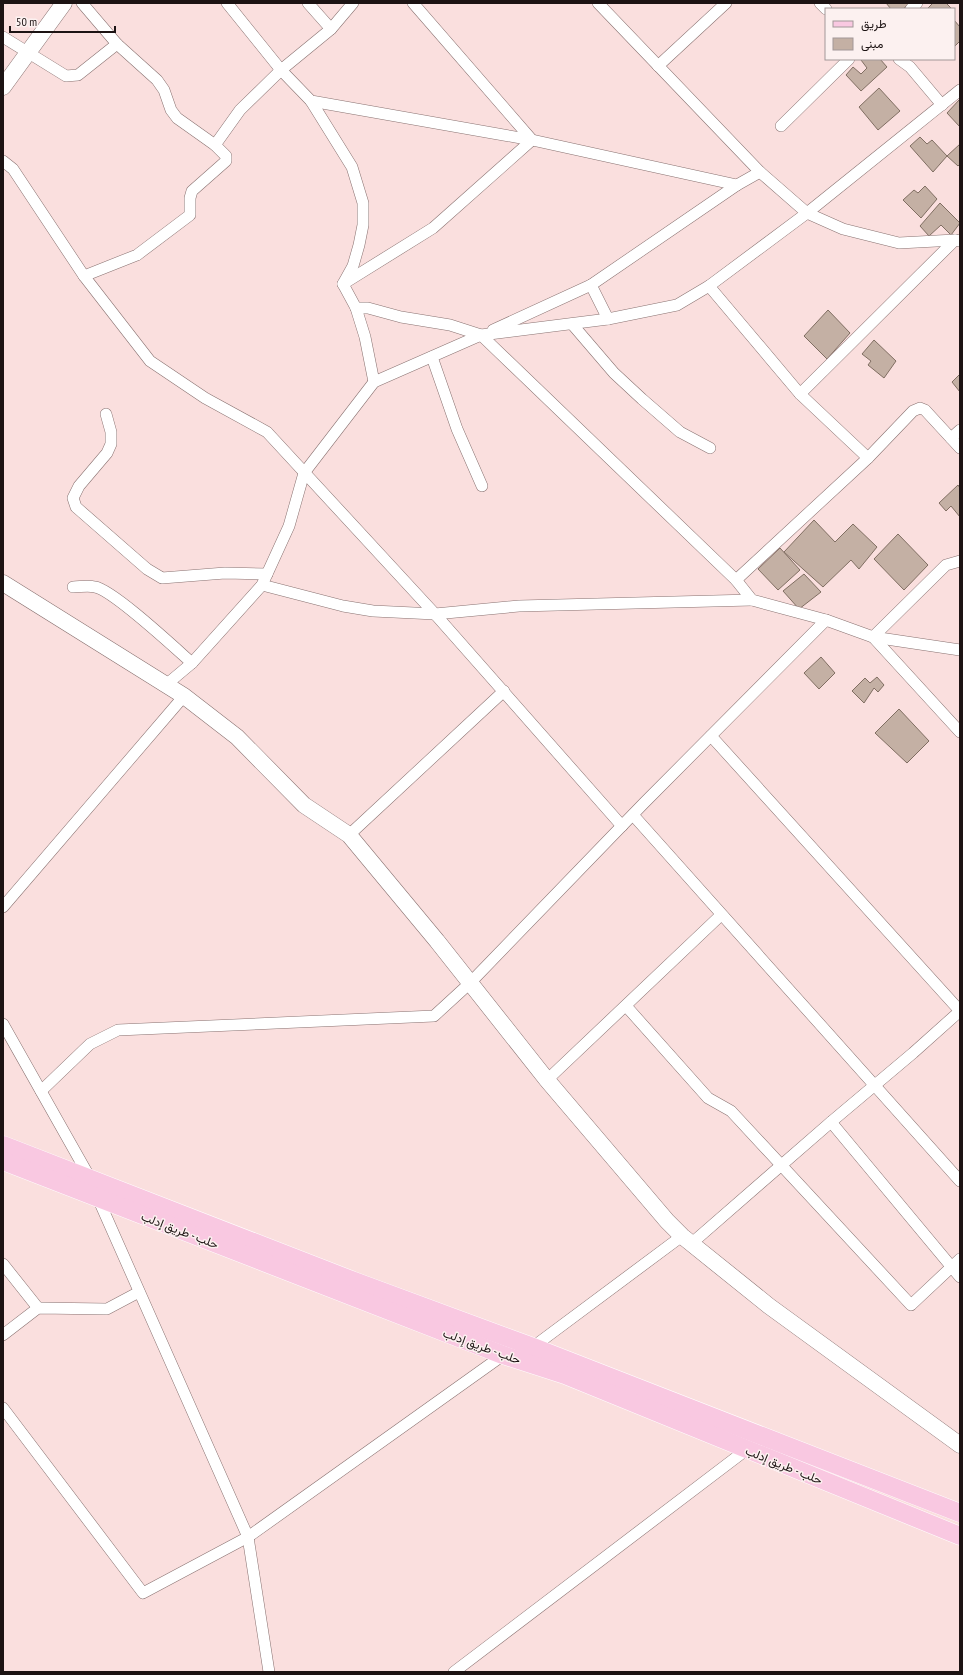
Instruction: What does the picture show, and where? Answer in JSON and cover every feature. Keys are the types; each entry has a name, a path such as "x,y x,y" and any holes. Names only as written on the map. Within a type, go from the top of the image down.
{"main road":[{"name":"حلب - طريق إدلب","path":"3,1145 354,1281 527,1344 960,1513"},
{"name":"حلب - طريق إدلب","path":"3,1161 503,1355 565,1375 960,1536"}],"street":[{"path":"3,87 64,3"},
{"path":"82,3 117,44 157,80 164,90 171,110 177,118 214,145 226,156 226,161 192,191 190,198 190,215 137,256 84,276"},
{"path":"227,3 281,70 312,101 352,167 363,203 363,225 353,266 342,284"},
{"path":"308,3 330,29"},
{"path":"214,145 240,110 281,70 330,29 353,3"},
{"path":"413,3 532,140"},
{"path":"598,3 760,172 807,213 843,228 899,243 957,240"},
{"path":"658,66 726,3"},
{"path":"3,37 28,54 66,76 78,74 117,44"},
{"path":"780,126 848,60"},
{"path":"901,60 910,67 942,105"},
{"path":"356,308 368,308 401,317 450,325 481,335 608,319 677,305 709,286 807,213 960,90"},
{"path":"312,101 532,140 737,185"},
{"path":"342,284 434,228 532,140"},
{"path":"3,162 13,169 84,276 150,361 205,398 268,432 435,614 622,826"},
{"path":"167,684 192,663 262,585 289,526 304,473 374,382 591,285 737,185 760,172"},
{"path":"800,394 957,240"},
{"path":"342,284 356,308 366,338 374,382"},
{"path":"591,285 608,319"},
{"path":"709,286 800,394 868,458"},
{"path":"572,324 614,372 642,399 680,432 710,448"},
{"path":"481,335 736,580 752,600"},
{"path":"432,357 458,429 482,486"},
{"path":"736,580 868,458 913,411 920,408 925,410 960,448"},
{"path":"106,414 111,432 111,444 107,453 79,486 73,498 76,507 147,569 162,578 225,573 267,574"},
{"path":"951,438 960,430"},
{"path":"873,637 946,565 960,561"},
{"path":"3,583 184,696 238,736 304,805 349,835 437,940 547,1080 667,1221 769,1306 960,1444"},
{"path":"262,585 342,606 373,611 435,614 518,606 752,600 826,620 873,637 960,650"},
{"path":"73,587 96,586 134,613 192,663"},
{"path":"41,1091 90,1044 118,1030 434,1016 470,983 622,826 826,620"},
{"path":"873,637 960,732"},
{"path":"349,835 504,691"},
{"path":"3,907 184,696"},
{"path":"3,1408 143,1592 248,1537 503,1355 527,1344 687,1239 781,1165 960,1011 711,736"},
{"path":"633,815 874,1086 960,1180"},
{"path":"547,1080 721,915"},
{"path":"626,1006 708,1098 731,1111 912,1305 956,1264"},
{"path":"3,1024 90,1178 97,1197 248,1537 269,1672"},
{"path":"831,1122 956,1264 960,1277"},
{"path":"3,1264 38,1308"},
{"path":"3,1335 38,1308 107,1309 140,1292"},
{"path":"454,1672 746,1450"}],"building":[{"path":"886,3 910,3 904,8 890,8"},
{"path":"933,3 946,3 951,8 928,8"},
{"path":"955,21 960,27 960,41 955,46"},
{"path":"861,60 881,60 887,67 861,91 846,75 853,67 861,74 867,68"},
{"path":"879,88 900,111 878,130 859,107"},
{"path":"960,99 960,127 947,113"},
{"path":"920,137 927,144 932,140 947,156 933,172 910,146"},
{"path":"960,144 960,164 958,166 947,156"},
{"path":"925,186 937,199 921,218 903,200 914,190 918,193"},
{"path":"940,203 960,223 951,235 941,225 929,236 920,226"},
{"path":"828,310 850,333 827,359 804,336"},
{"path":"874,340 896,361 884,378 868,365 871,361 862,354"},
{"path":"960,374 960,392 952,382"},
{"path":"958,485 960,488 960,517 951,506 946,511 939,503"},
{"path":"814,520 835,542 853,524 877,547 859,569 851,560 823,587 784,552"},
{"path":"898,534 928,565 904,590 874,559"},
{"path":"780,548 800,570 778,590 758,569"},
{"path":"804,574 821,592 799,609 783,591"},
{"path":"821,657 835,673 819,689 804,673"},
{"path":"877,677 884,685 878,692 874,688 864,703 852,691 865,678 870,683"},
{"path":"899,709 929,741 907,763 875,733"}]}
